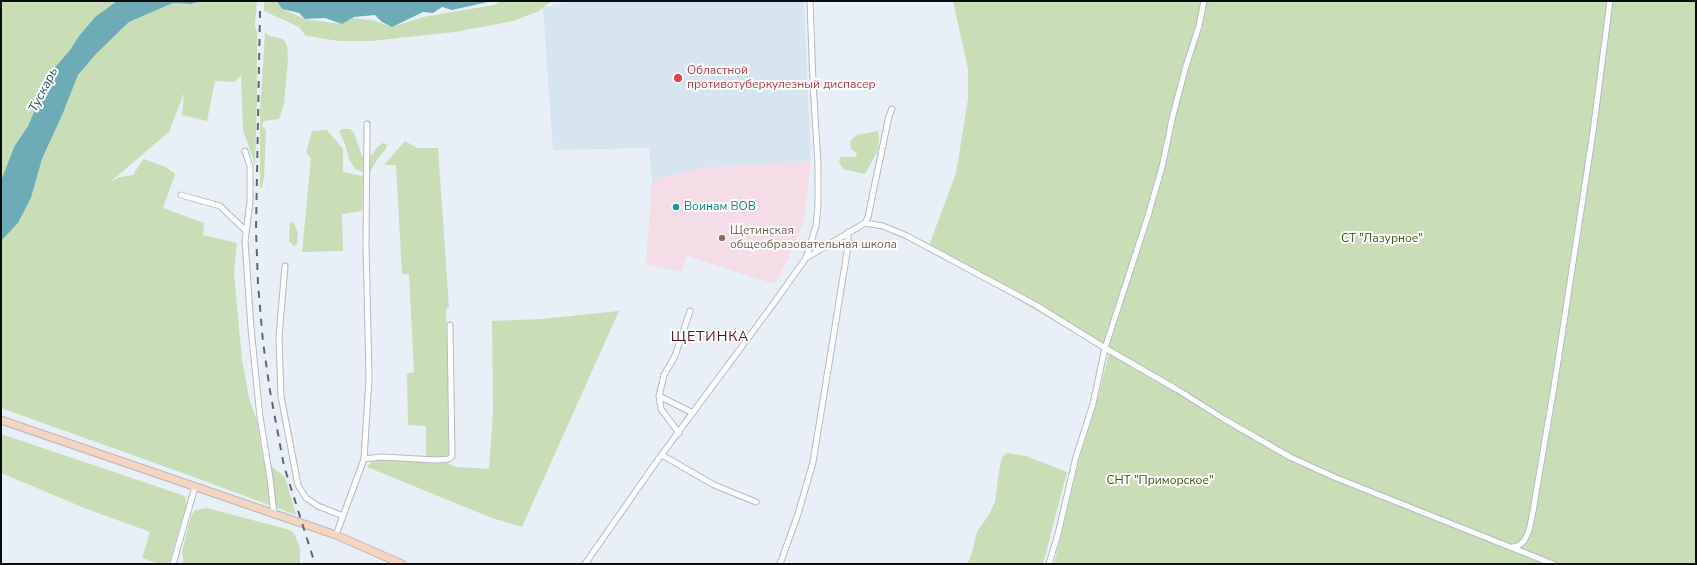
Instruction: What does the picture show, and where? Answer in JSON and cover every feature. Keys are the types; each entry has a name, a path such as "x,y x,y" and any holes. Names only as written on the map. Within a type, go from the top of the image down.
{"main road":[{"path":"1,420 336,536 402,564"}],"street":[{"path":"586,564 603,536 774,304 806,258 816,226 818,204 818,164 810,1"},
{"path":"1049,564 1058,534 1076,457 1093,404 1106,348 1162,167 1175,108 1186,66 1199,26 1204,1"},
{"path":"1512,547 1518,546 1524,541 1529,531 1533,511 1554,387 1592,139 1610,1"},
{"path":"865,223 868,216 889,116 892,109"},
{"path":"336,536 364,459 369,378 366,245 367,124"},
{"path":"245,151 250,166 250,202 246,231 251,328 260,417 270,478 274,515"},
{"path":"181,195 220,206 246,231"},
{"path":"806,258 865,223 883,226 906,236 1034,304 1174,387 1224,419 1290,457 1334,477 1554,564"},
{"path":"780,564 798,514 813,462 848,246 848,232"},
{"path":"285,266 279,337 281,396 298,485 306,498 318,506 343,516"},
{"path":"679,432 661,409 659,396 664,375 676,356 690,312"},
{"path":"364,459 381,457 437,460 449,459 452,456 450,325"},
{"path":"659,396 693,413"},
{"path":"662,455 714,485 756,502"},
{"path":"173,564 195,487"}],"shaded area":[{"name":"Областной противотуберкулезный диспасер","path":"573,1 804,1 811,161 703,168 652,180 649,148 553,150 543,8"},
{"name":"Щетинская общеобразовательная школа","path":"811,161 804,221 785,266 774,284 687,256 681,272 646,264 652,180 703,168"}],"green space":[{"path":"1,1 117,1 95,17 51,72 28,126 14,147 1,181"},
{"path":"200,1 257,1 255,25 257,33 257,99 255,165 243,130 241,75 235,82 215,81 207,121 182,115 184,93 169,132 110,182 120,177 133,175 143,159 166,167 175,174 163,208 204,223 203,235 237,243 234,273 242,360 249,398 257,421 263,460 285,477 296,515 1,408 1,241 18,223 31,198 42,159 78,75 96,54 129,22 173,3 191,4"},
{"path":"264,1 277,1 282,9 305,19 342,24 352,18 372,20 392,27 423,17 494,5 501,1 552,1 539,11 513,21 455,32 371,41 339,41 306,36 299,27 264,11"},
{"name":"СТ \"Лазурное\"","path":"953,1 1696,1 1696,564 1054,564 1081,452 1098,398 1109,353 974,274 927,251 956,173 968,99 968,69"},
{"path":"265,33 270,36 283,39 287,45 288,58 284,104 279,119 264,121 262,126 266,130 264,178 262,188 260,187 260,111"},
{"path":"343,129 350,129 354,133 362,156 372,155 378,146 383,143 387,144 386,149 369,173 355,169 349,159 345,144 339,131"},
{"path":"327,130 343,149 343,172 363,176 362,211 342,214 343,251 302,252 311,158 306,153 312,131"},
{"path":"878,131 878,150 865,174 843,169 839,162 841,157 855,157 857,153 851,149 850,141 857,135"},
{"path":"405,141 417,148 438,148 449,308 446,309 449,456 426,458 426,426 408,425 407,374 414,372 409,274 402,274 396,165 384,165"},
{"path":"290,222 294,223 298,233 297,245 294,246 289,241"},
{"path":"619,311 522,527 492,518 367,467 371,462 382,460 447,463 457,467 489,469 493,413 492,321 542,319"},
{"path":"1,434 185,496 186,506 169,564 159,564 142,558 150,532 87,509 1,473"},
{"path":"1007,453 1026,456 1067,472 1043,564 967,564 971,556 977,532 988,516 995,502 1000,465 1003,456"},
{"path":"207,508 290,530 294,533 300,548 300,564 184,564 182,551 191,516 195,510"}],"water":[{"name":"Тускарь","path":"117,1 200,1 191,4 173,3 129,22 96,54 78,75 42,159 31,198 18,223 1,241 1,181 14,147 28,126 51,72 95,17"},
{"path":"277,1 492,1 452,10 442,7 433,13 423,12 392,27 382,22 375,15 354,17 342,24 325,18 305,19 299,13 282,9"}],"railway":[{"path":"260,11 256,230 258,284 263,342 270,391 284,466 315,564"}],"place":[{"name":"Областной противотуберкулезный диспасер","path":"678,78"},
{"name":"Воинам ВОВ","path":"676,207"},
{"name":"Щетинская общеобразовательная школа","path":"722,238"}],"district":[{"name":"ЩЕТИНКА","path":"710,338"}],"park label":[{"name":"СНТ \"Приморское\"","path":"1160,481"}]}
